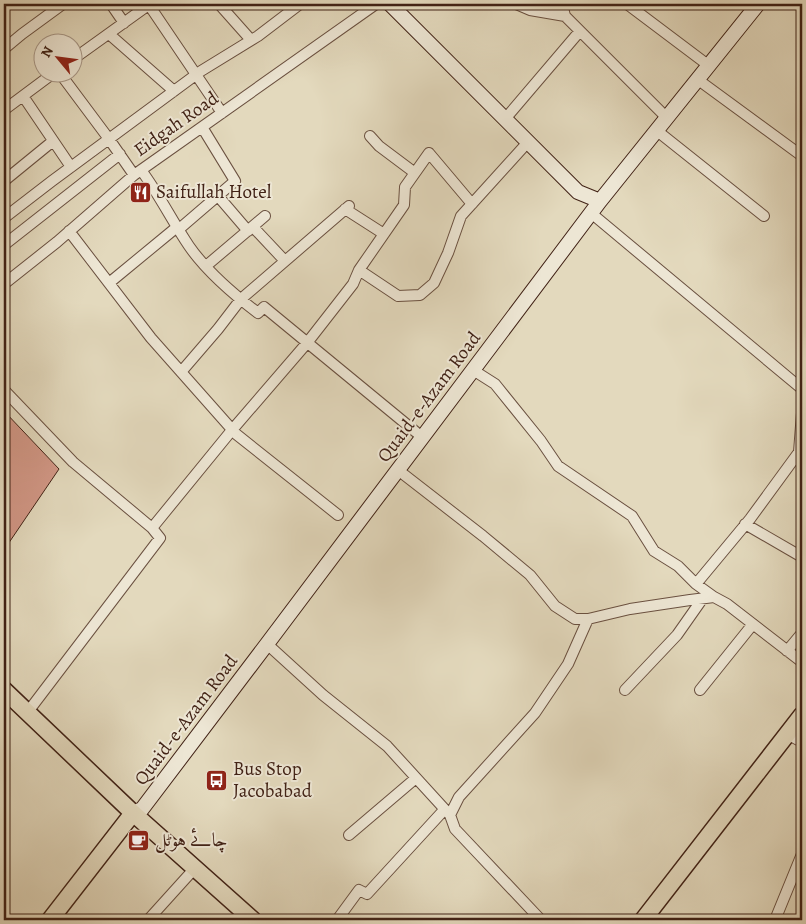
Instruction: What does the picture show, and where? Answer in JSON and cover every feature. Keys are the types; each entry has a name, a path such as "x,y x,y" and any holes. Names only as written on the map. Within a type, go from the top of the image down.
{"main road":[{"path":"4,690 246,918"},
{"path":"643,920 802,715"},
{"path":"50,920 133,813"}],"street":[{"path":"4,49 63,4"},
{"path":"111,4 124,23"},
{"path":"82,53 150,4 222,113"},
{"path":"219,4 251,40"},
{"path":"4,218 196,74 251,40 300,4"},
{"name":"Eidgah Road","path":"4,284 137,173 376,4"},
{"path":"390,4 578,192 600,200"},
{"path":"516,4 530,10 565,16"},
{"path":"562,4 565,16 666,118"},
{"path":"627,4 708,65"},
{"name":"Quaid-e-Azam Road","path":"133,813 142,808 267,644 600,200 758,4"},
{"path":"505,119 580,31"},
{"path":"109,34 174,91"},
{"path":"697,79 802,156"},
{"path":"4,110 42,82"},
{"path":"66,82 120,154 158,196 190,248 206,266 258,313 264,307 422,438"},
{"path":"23,96 71,167"},
{"path":"109,283 235,181 202,127"},
{"path":"656,130 764,216"},
{"path":"370,136 379,146 415,173"},
{"path":"4,181 53,141"},
{"path":"360,270 398,296 420,295 434,284 448,254 462,216 528,142"},
{"path":"152,528 232,430 307,343 353,284 360,270 404,205 405,187 429,153 472,204"},
{"path":"4,245 120,154"},
{"path":"218,196 285,261"},
{"path":"181,372 241,299 347,207 384,234"},
{"path":"591,212 802,390"},
{"path":"206,266 265,216"},
{"path":"69,231 151,338 232,430 338,515"},
{"path":"473,370 495,384 541,441 558,466 632,516 654,551 678,566 696,584 727,604 802,662"},
{"path":"4,390 73,462 152,528 160,538 28,713"},
{"path":"696,584 801,453 802,413"},
{"path":"398,470 484,536 530,575 555,606 574,619 588,620 630,609 714,597"},
{"path":"746,524 802,557"},
{"path":"625,690 677,635 703,598"},
{"path":"337,920 360,890 367,894 447,812 535,713 568,664 588,620"},
{"path":"700,690 753,624"},
{"path":"787,651 802,633"},
{"path":"267,644 323,695 387,746 447,812 455,829 541,920"},
{"path":"786,734 802,742"},
{"path":"349,835 416,778"},
{"path":"776,920 802,854"},
{"path":"148,920 195,868"}],"building":[{"path":"4,411 59,469 4,550"}],"place":[{"name":"Saifullah Hotel","path":"140,192"},
{"name":"Bus Stop Jacobabad","path":"217,780"},
{"name":"چائے ہوٹل","path":"139,840"}]}
